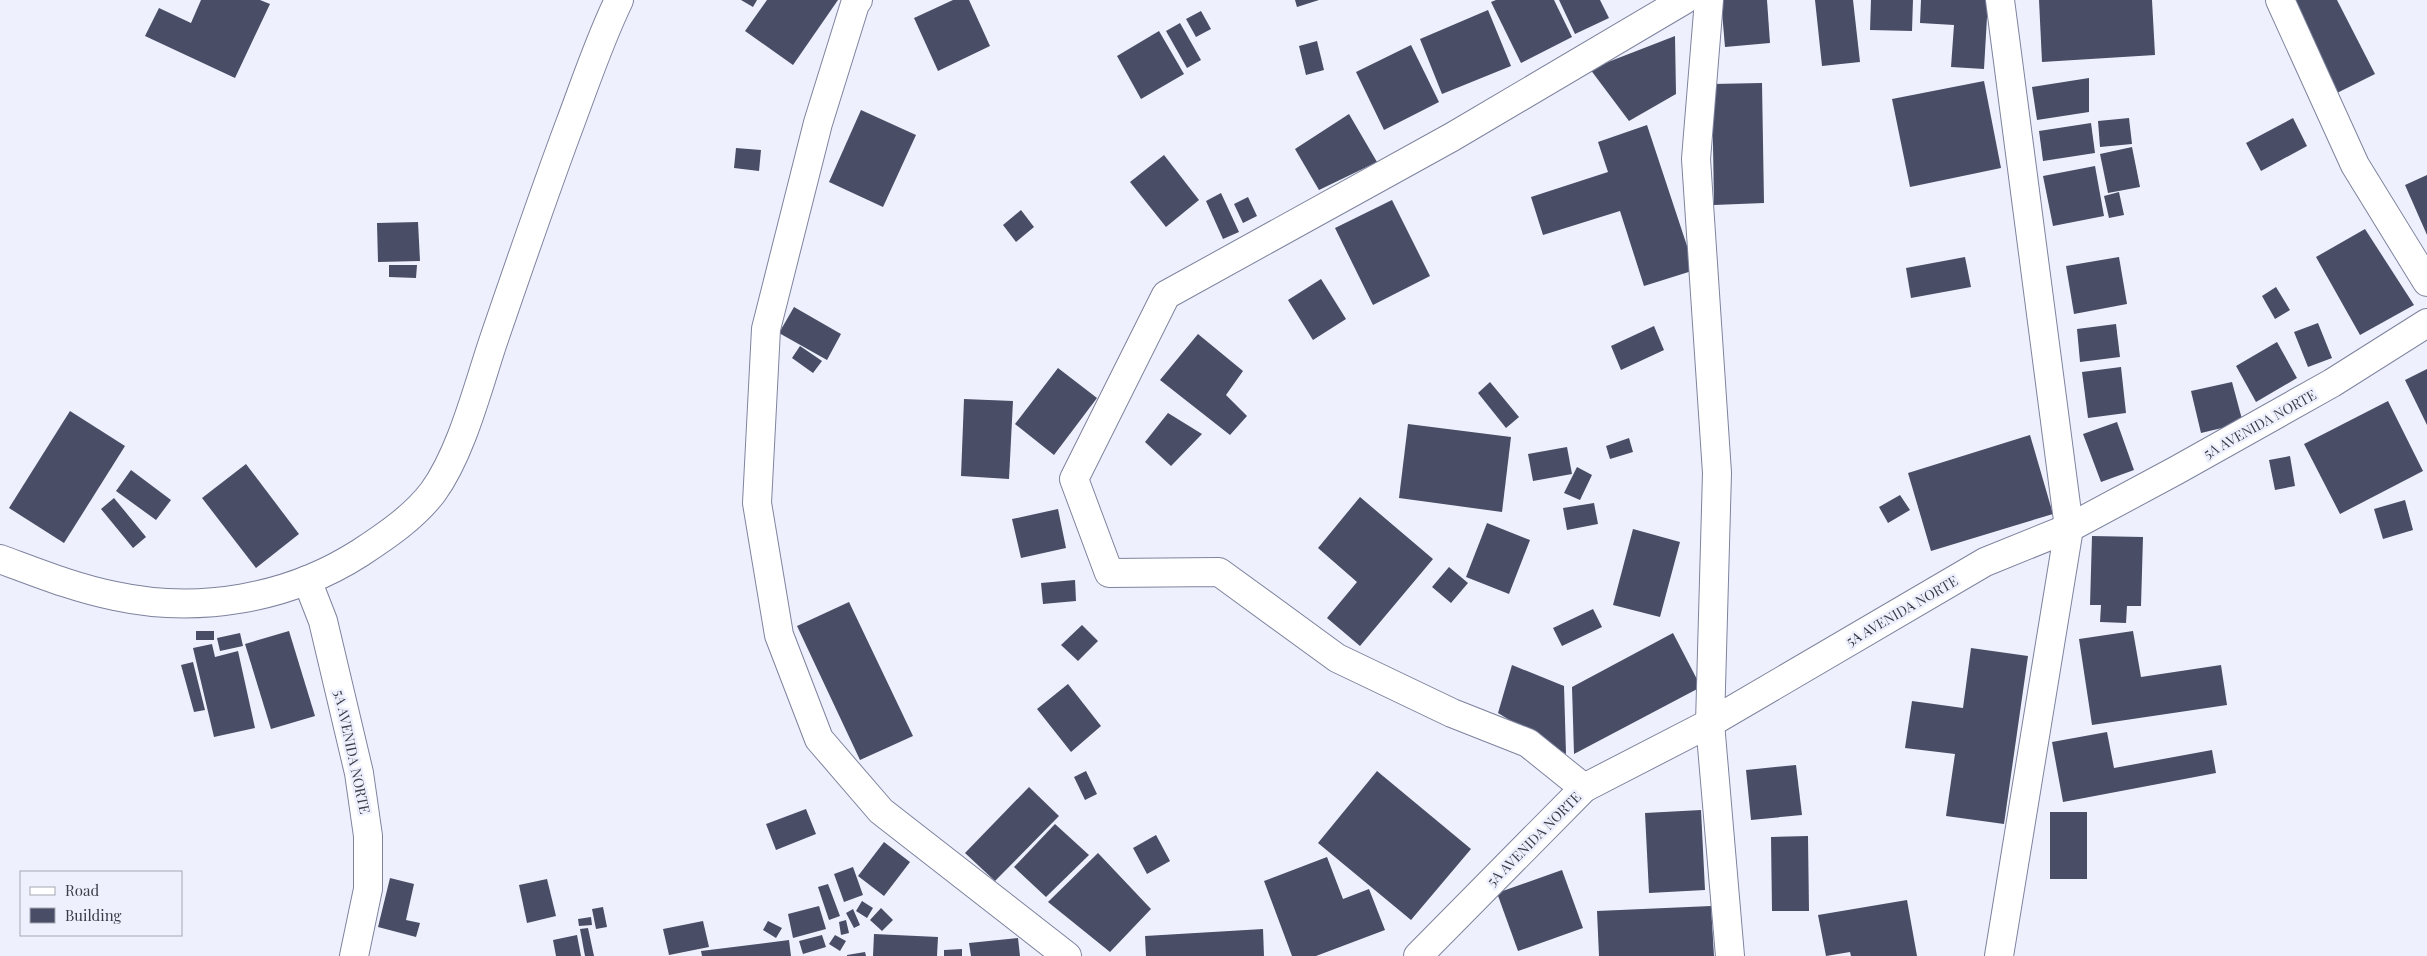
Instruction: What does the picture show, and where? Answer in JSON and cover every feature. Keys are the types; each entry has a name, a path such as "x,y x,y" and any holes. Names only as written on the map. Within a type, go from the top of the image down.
{"street":[{"path":"0,559 80,587 116,596 179,604 250,598 307,580 341,565 407,520 433,492 455,451 540,205 585,83 619,0"},
{"path":"858,0 855,4 818,123 766,329 757,503 779,635 819,739 881,811 1067,956"},
{"path":"1584,788 1528,743 1452,713 1337,658 1219,572 1108,573 1074,478 1166,295 1452,137 1684,0"},
{"path":"1709,0 1696,160 1717,473 1710,723 1730,956"},
{"path":"1999,956 2069,528 2000,0"},
{"path":"2280,0 2354,165 2427,282"},
{"name":"5A AVENIDA NORTE","path":"1418,956 1584,788 1710,723 1985,562 2069,528 2332,383 2427,323"},
{"name":"5A AVENIDA NORTE","path":"307,580 323,621 357,764 368,836 368,889 354,956"}],"building":[{"path":"201,0 260,0 270,4 235,78 145,36 159,8 191,23"},
{"path":"741,0 757,0 753,7"},
{"path":"767,0 838,0 793,65 745,31"},
{"path":"953,0 969,0 990,46 938,71 914,18"},
{"path":"1295,0 1319,0 1297,7"},
{"path":"1496,0 1554,0 1572,37 1521,63 1491,2"},
{"path":"1559,0 1600,0 1609,18 1575,34"},
{"path":"1721,0 1767,0 1770,43 1725,47"},
{"path":"1815,0 1853,0 1860,62 1822,66"},
{"path":"1871,0 1913,0 1912,31 1870,30"},
{"path":"1921,0 1988,0 1984,69 1951,67 1954,25 1920,23"},
{"path":"2039,0 2152,0 2155,55 2042,62"},
{"path":"2290,0 2337,0 2375,74 2337,93"},
{"path":"1488,10 1511,66 1442,94 1420,39"},
{"path":"1201,11 1211,29 1196,37 1186,19"},
{"path":"1180,23 1201,60 1187,68 1166,31"},
{"path":"1159,31 1184,74 1141,99 1117,56"},
{"path":"1675,36 1676,94 1629,121 1590,69"},
{"path":"1317,41 1324,70 1306,75 1299,46"},
{"path":"1411,45 1439,102 1384,130 1356,72"},
{"path":"2089,78 2089,112 2037,120 2032,87"},
{"path":"1984,81 2001,168 1910,187 1892,99"},
{"path":"1762,83 1764,203 1714,205 1712,84"},
{"path":"861,110 916,135 883,207 829,182"},
{"path":"1349,114 1377,162 1319,190 1295,149"},
{"path":"2129,118 2132,144 2100,147 2098,121"},
{"path":"2293,118 2307,146 2261,171 2246,143"},
{"path":"2091,123 2095,153 2043,161 2039,131"},
{"path":"1647,125 1695,270 1644,286 1620,211 1543,235 1531,197 1608,172 1598,142"},
{"path":"2132,147 2140,187 2108,193 2100,154"},
{"path":"736,148 761,150 759,171 734,168"},
{"path":"1164,155 1199,200 1166,227 1130,182"},
{"path":"2095,166 2104,216 2053,226 2043,176"},
{"path":"2427,175 2427,235 2405,185"},
{"path":"2119,192 2124,215 2109,218 2104,196"},
{"path":"1221,193 1239,232 1223,239 1206,201"},
{"path":"1248,197 1257,216 1243,223 1234,204"},
{"path":"1392,200 1430,276 1373,305 1335,228"},
{"path":"1021,210 1034,227 1016,242 1003,225"},
{"path":"418,222 420,261 378,262 377,223"},
{"path":"2365,229 2414,305 2360,335 2316,257"},
{"path":"1965,257 1971,287 1911,298 1906,268"},
{"path":"2119,257 2127,304 2074,314 2066,266"},
{"path":"389,265 417,265 416,278 389,277"},
{"path":"1321,279 1346,319 1313,340 1288,300"},
{"path":"2276,287 2290,310 2275,319 2262,296"},
{"path":"794,307 841,334 827,360 779,333"},
{"path":"2318,323 2332,358 2308,367 2294,332"},
{"path":"2116,324 2120,357 2080,362 2077,329"},
{"path":"1654,326 1664,350 1621,370 1611,346"},
{"path":"1198,334 1243,371 1226,395 1247,416 1230,435 1160,380"},
{"path":"2277,342 2297,378 2256,402 2236,366"},
{"path":"800,346 822,361 813,373 792,358"},
{"path":"2121,367 2126,413 2088,418 2082,372"},
{"path":"1058,368 1097,398 1054,455 1015,424"},
{"path":"2427,369 2427,425 2405,380"},
{"path":"1490,382 1519,417 1506,428 1478,393"},
{"path":"2232,382 2243,423 2201,433 2191,391"},
{"path":"964,399 1013,401 1009,479 961,476"},
{"path":"2388,401 2423,471 2340,514 2304,444"},
{"path":"70,411 125,446 64,543 9,508"},
{"path":"1168,413 1202,434 1171,466 1145,442"},
{"path":"2117,422 2134,470 2101,482 2083,434"},
{"path":"1408,424 1511,437 1502,512 1399,498"},
{"path":"2030,435 2053,514 1931,551 1908,473"},
{"path":"1629,438 1633,452 1610,459 1606,446"},
{"path":"1567,447 1572,474 1533,481 1528,454"},
{"path":"2290,456 2295,486 2275,490 2269,460"},
{"path":"246,464 299,534 256,568 202,498"},
{"path":"1577,467 1592,475 1580,500 1564,493"},
{"path":"131,470 171,500 156,520 116,491"},
{"path":"1900,495 1910,510 1888,523 1879,507"},
{"path":"1360,497 1433,559 1360,646 1327,618 1357,582 1318,548"},
{"path":"114,498 146,537 133,548 101,509"},
{"path":"2405,500 2413,530 2383,539 2374,509"},
{"path":"1594,503 1598,524 1567,530 1563,508"},
{"path":"1058,509 1066,548 1021,558 1012,519"},
{"path":"1487,523 1530,540 1509,594 1466,577"},
{"path":"1633,529 1680,542 1660,617 1613,605"},
{"path":"2092,536 2143,537 2141,606 2127,606 2126,623 2100,622 2101,605 2090,605"},
{"path":"1449,567 1468,583 1451,603 1432,587"},
{"path":"1075,580 1076,601 1043,604 1041,583"},
{"path":"849,602 913,736 860,760 797,626"},
{"path":"1593,609 1602,627 1562,646 1553,628"},
{"path":"1082,625 1098,641 1078,661 1061,645"},
{"path":"196,631 214,631 214,640 196,640"},
{"path":"289,631 315,716 271,729 245,644"},
{"path":"2133,631 2141,677 2221,665 2227,705 2092,725 2079,639"},
{"path":"240,633 243,646 220,651 217,638"},
{"path":"1673,633 1701,687 1574,754 1572,687"},
{"path":"212,644 215,657 238,651 255,728 214,737 193,648"},
{"path":"1971,648 2028,656 2004,824 1946,816 1955,754 1905,748 1912,701 1963,708"},
{"path":"193,662 205,710 194,712 181,665"},
{"path":"1512,665 1564,686 1566,754 1498,713"},
{"path":"1068,684 1101,726 1071,752 1037,709"},
{"path":"2107,732 2114,768 2212,750 2216,773 2063,802 2052,742"},
{"path":"1796,765 1802,815 1751,820 1746,770"},
{"path":"1086,771 1097,794 1085,800 1074,777"},
{"path":"1377,771 1471,849 1411,920 1318,843"},
{"path":"1029,787 1059,816 995,881 965,853"},
{"path":"806,809 816,834 776,850 766,824"},
{"path":"1701,810 1705,890 1649,893 1645,813"},
{"path":"2050,812 2087,812 2087,879 2050,879"},
{"path":"1055,824 1089,855 1046,897 1014,867"},
{"path":"1156,835 1170,861 1147,874 1133,848"},
{"path":"1808,836 1809,911 1772,911 1771,837"},
{"path":"884,842 910,862 884,896 858,876"},
{"path":"1098,853 1151,909 1110,952 1048,902"},
{"path":"1327,857 1343,899 1369,889 1385,930 1316,956 1292,956 1264,881"},
{"path":"853,867 863,895 844,902 834,874"},
{"path":"1562,870 1583,928 1518,951 1497,893"},
{"path":"390,878 414,884 406,920 420,923 416,937 378,927"},
{"path":"547,879 556,916 527,923 519,885"},
{"path":"828,884 840,916 829,920 818,887"},
{"path":"1907,900 1917,956 1851,956 1850,952 1826,956 1818,915"},
{"path":"862,901 873,908 867,918 856,911"},
{"path":"819,906 826,929 793,938 788,914"},
{"path":"1711,906 1714,956 1599,956 1597,911"},
{"path":"603,907 607,927 596,929 592,909"},
{"path":"881,908 893,920 882,931 870,920"},
{"path":"853,909 860,925 854,928 846,913"},
{"path":"591,917 592,925 579,926 578,919"},
{"path":"846,920 849,933 841,935 839,922"},
{"path":"703,921 709,947 669,955 663,929"},
{"path":"768,921 782,928 776,938 763,930"},
{"path":"588,928 594,956 585,956 580,929"},
{"path":"1263,929 1264,956 1146,956 1145,936"},
{"path":"874,934 938,937 937,956 873,956"},
{"path":"577,935 581,956 556,956 553,940"},
{"path":"822,935 826,947 803,954 799,941"},
{"path":"835,935 846,941 840,951 829,944"},
{"path":"1018,938 1020,956 971,956 969,943"},
{"path":"789,940 791,956 702,956 701,951"},
{"path":"962,949 962,956 944,956 944,950"},
{"path":"865,952 866,956 847,956 847,955"}]}
